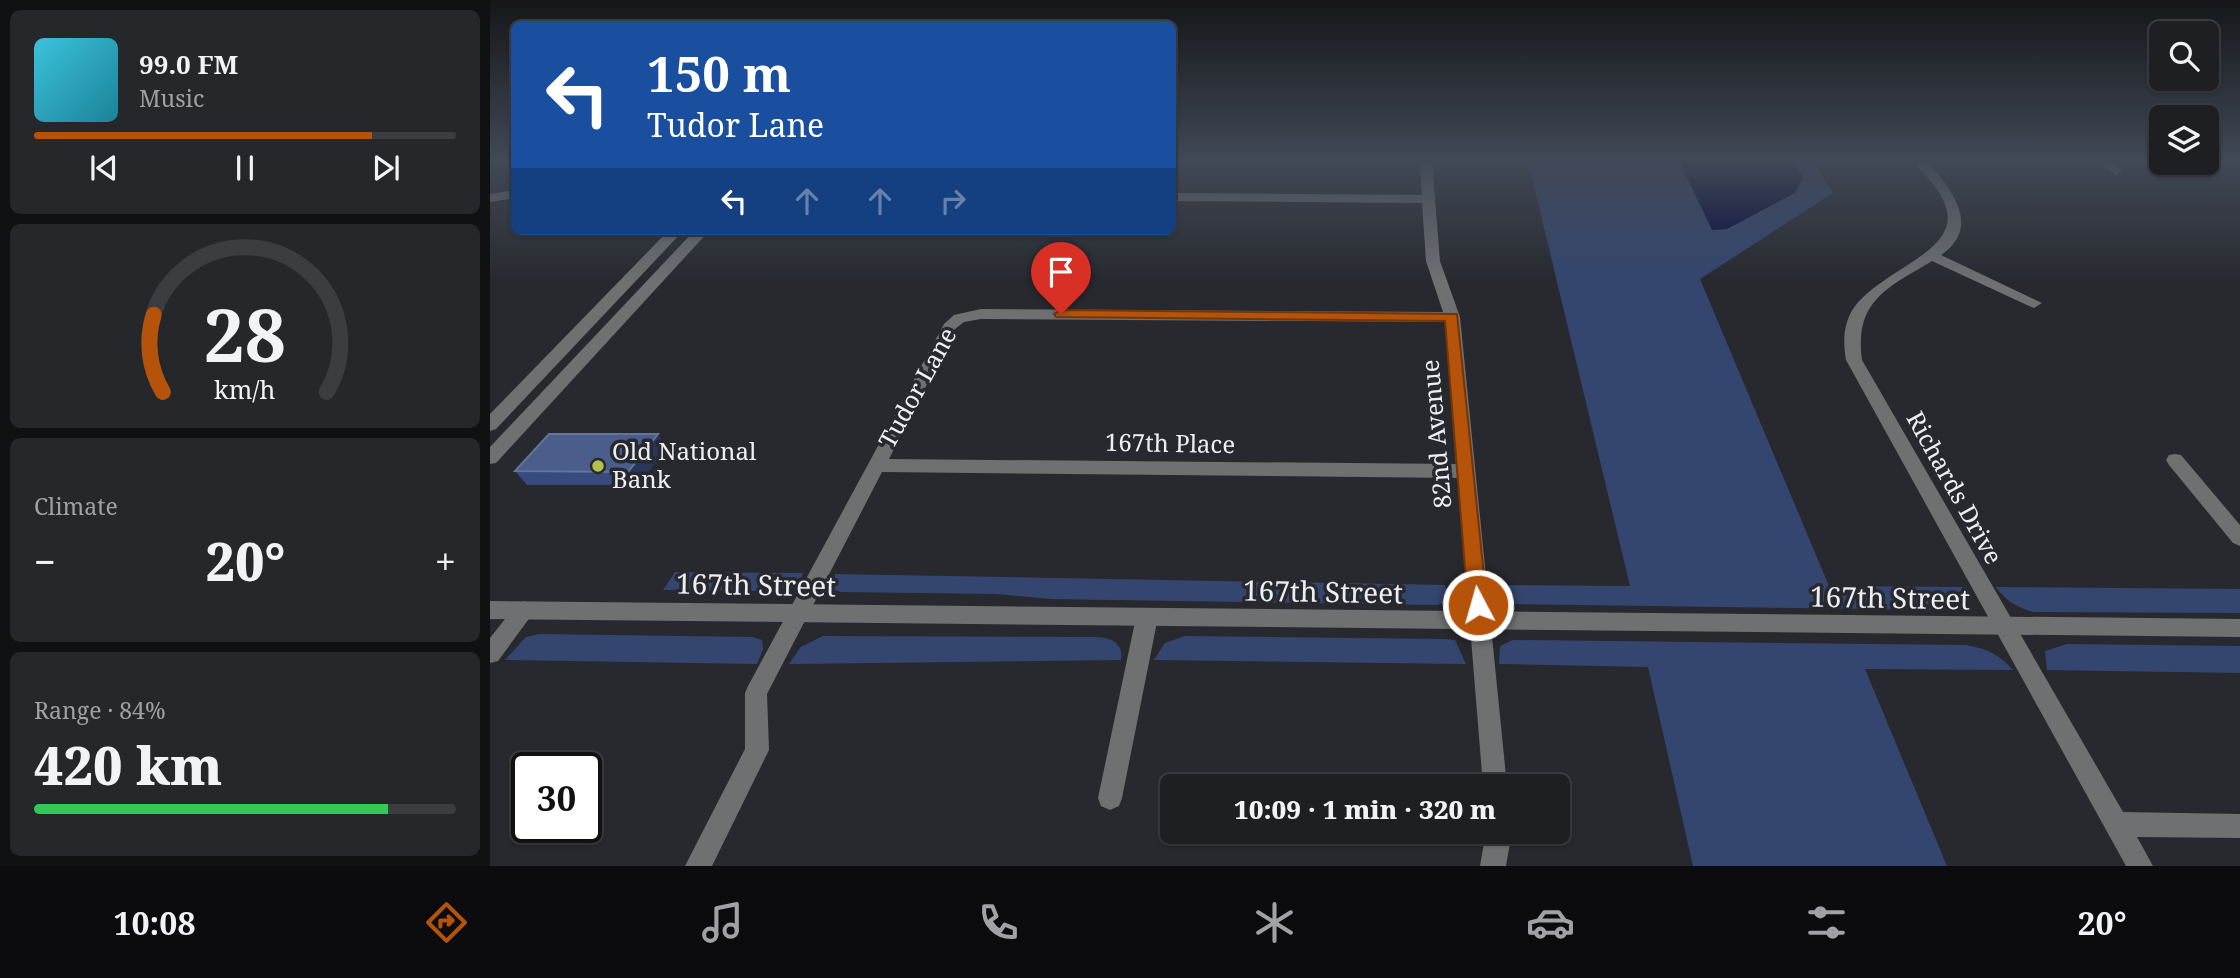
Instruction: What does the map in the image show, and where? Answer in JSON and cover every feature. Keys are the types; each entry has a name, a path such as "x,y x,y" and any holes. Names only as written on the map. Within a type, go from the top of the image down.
{"street":[{"name":"82nd Avenue","path":"1429,201 1433,261 1452,317 1493,774"},
{"name":"Richards Drive","path":"1950,201 1956,216 1952,236 1931,256 1864,302 1851,324 1851,347 1860,372 2140,866"},
{"path":"490,425 672,235"},
{"path":"490,458 698,235"},
{"path":"1931,256 2034,303"},
{"name":"Tudor Lane","path":"698,866 757,750 756,693 949,327 964,316 1452,317"},
{"path":"2175,460 2240,538"},
{"name":"167th Place","path":"875,465 1465,471"},
{"name":"167th Street","path":"490,610 2240,628"},
{"path":"490,654 524,610"},
{"path":"1110,798 1147,617"},
{"path":"2117,824 2240,826"},
{"path":"1493,866 1497,844"}],"shaded area":[{"path":"1538,201 1820,201 1700,279 1829,586 1967,587 1969,599 1961,606 1946,610 1504,604 1495,598 1491,585 1630,586"},
{"path":"1698,201 1779,201 1727,229 1712,230"},
{"path":"675,572 803,573 800,582 776,591 663,590"},
{"path":"835,574 1445,585 1451,601 1437,605 1051,599 996,594 841,592 832,589"},
{"path":"1996,587 2240,589 2240,613 2033,612 2012,603"},
{"path":"539,634 753,637 762,640 763,649 757,664 505,660 526,637"},
{"path":"823,636 1095,637 1115,642 1120,649 1121,660 789,664 801,647"},
{"path":"1185,636 1455,640 1466,664 1154,660 1165,643"},
{"path":"1513,640 1966,645 1992,653 2013,670 1865,669 1947,866 1693,866 1648,667 1499,664 1500,646"},
{"path":"2067,644 2240,646 2240,673 2047,670 2045,651"}],"building":[{"path":"549,434 658,434 628,472 515,471"}],"place":[{"name":"Old National Bank","path":"598,466"}],"route":[{"path":"1061,314 1452,317 1478,605"}]}
